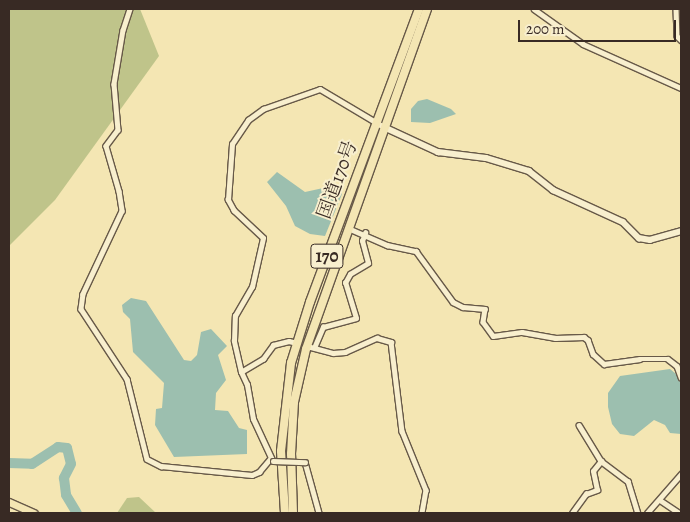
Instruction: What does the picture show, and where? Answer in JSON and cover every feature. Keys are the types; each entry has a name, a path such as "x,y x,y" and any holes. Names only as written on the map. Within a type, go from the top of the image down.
{"highway":[{"name":"国道170号","path":"285,513 281,474 283,417 297,343 377,120 420,9"},
{"name":"国道170号","path":"294,513 291,454 294,402 347,228 427,9"}],"main road":[{"path":"9,502 34,513"}],"street":[{"path":"130,9 123,30 114,84 118,130 106,146 119,191 122,211 83,294 81,309 127,379 148,459 161,466 252,474 259,472 272,460 305,462 319,513"},
{"path":"534,9 592,48 681,88"},
{"path":"676,9 677,36 681,40"},
{"path":"272,460 255,426 247,399 247,385 240,372 234,324 239,305 252,287 263,238 234,211 228,200 229,152 236,135 263,109 320,90 377,120 384,126 438,152 486,158 529,171 553,190 623,222 639,238 650,240 681,231"},
{"path":"347,228 365,233 387,245 416,250 453,302 464,307 485,309 486,329 492,336 522,332 555,338 584,338 588,340 593,354 604,364 640,359 668,359 677,366 681,377"},
{"path":"365,233 362,241 369,260 350,274 345,283 356,318 324,326 311,347 345,352 368,340 377,338 391,342 402,431 426,490 422,513"},
{"path":"240,372 263,359 273,345 289,341 297,343"},
{"path":"579,425 601,462 628,481 638,513"},
{"path":"572,513 586,494 598,490 593,471 601,462"},
{"path":"647,513 681,474"},
{"path":"660,500 679,513"}],"green space":[{"path":"9,9 140,9 159,56 55,200 9,246"},
{"path":"139,497 156,513 117,513 127,498"}],"shaded area":[{"path":"427,99 451,109 456,114 430,123 411,122 411,109 418,101"},
{"path":"277,172 305,192 337,185 342,194 325,236 310,234 295,226 286,206 267,182"},
{"path":"131,298 146,301 184,360 191,361 197,355 201,332 211,329 227,346 218,355 226,380 216,393 215,410 228,411 239,428 247,430 247,454 174,457 155,425 156,409 162,408 164,383 133,352 130,319 123,312 122,305"},
{"path":"670,369 681,378 681,434 670,433 665,425 654,420 634,436 620,434 612,424 608,407 608,393 620,376"}],"waterway":[{"path":"9,463 32,464 58,447 67,448 71,464 64,478 66,495 77,513"}]}
